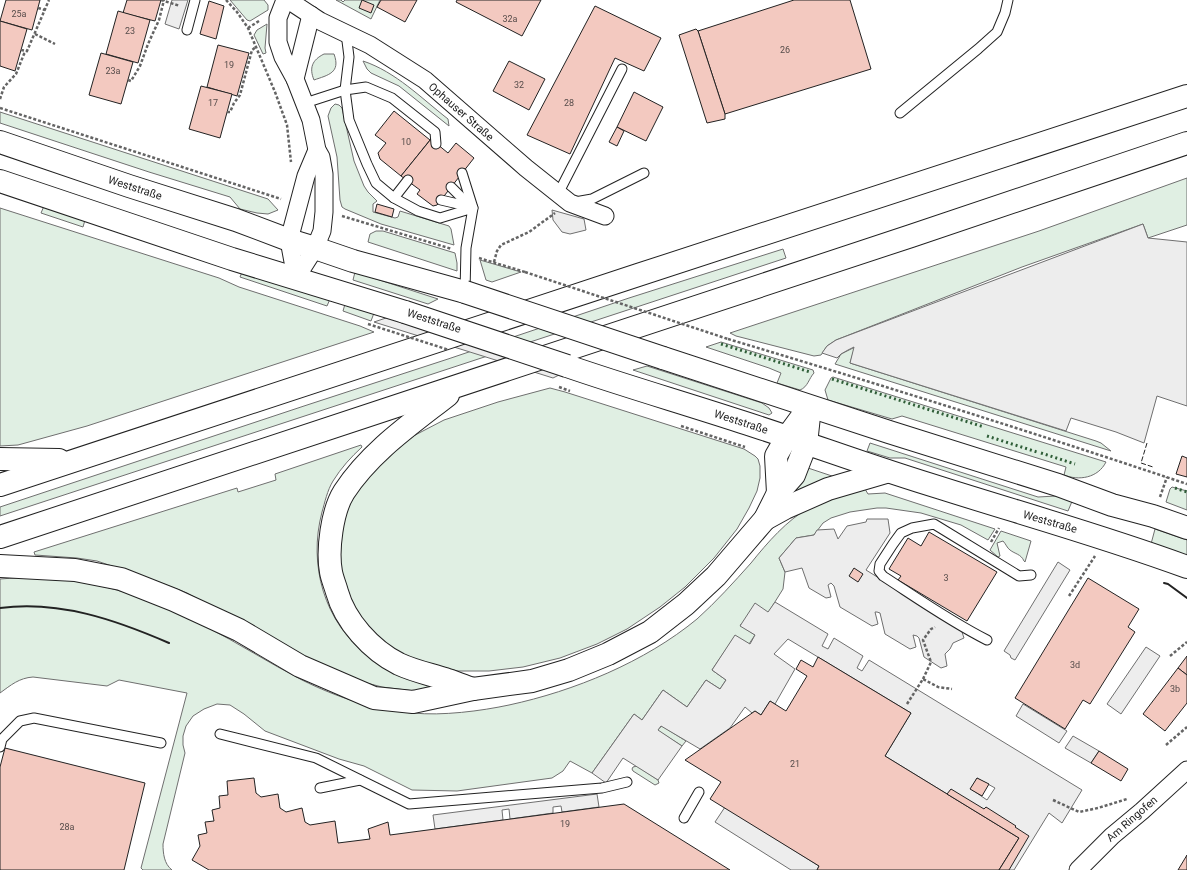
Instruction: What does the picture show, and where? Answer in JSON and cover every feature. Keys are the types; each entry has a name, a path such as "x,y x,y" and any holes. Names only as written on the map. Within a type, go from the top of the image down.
{"main road":[{"path":"0,485 1187,96"},
{"name":"Weststraße","path":"0,142 129,186 236,220 289,240 353,261 465,292 810,407 1058,485 1112,505 1153,516 1187,528"},
{"path":"0,537 918,234 1187,143"},
{"name":"Weststraße","path":"0,181 232,259 405,312 604,379 797,440 886,472 1102,537 1187,567"},
{"path":"460,386 386,444 363,467 343,493 334,517 330,544 331,572 340,602 352,622 366,639 382,653 399,664 473,689"},
{"path":"0,566 75,570 121,580 174,600 239,630 300,666 374,698 413,702 473,689 532,681 568,670 608,654 650,632 686,604 711,580 765,519 778,493 794,475 797,440 810,407"},
{"path":"0,459 76,460"},
{"path":"765,519 785,508 828,489 886,472"}],"street":[{"path":"285,0 278,18 278,42 283,57 295,79 311,120 324,174 324,212 322,231 315,248 296,278"},
{"name":"Ophauser Straße","path":"288,0 311,15 370,45 425,80 526,168 564,198 605,216"},
{"path":"295,79 311,15"},
{"path":"296,278 289,240 306,176 317,150"},
{"name":"Am Ringofen","path":"1078,870 1112,836 1187,770"}],"lane":[{"path":"187,30 195,0"},
{"path":"900,113 978,49 996,32 1005,13 1008,0"},
{"path":"346,33 349,57 345,90 349,120 376,183 394,198 418,211 440,218 472,208"},
{"path":"622,69 564,198 592,199 644,173"},
{"path":"305,103 345,90 366,87 392,98 435,132 436,144"},
{"path":"462,174 472,208 466,248 465,292"},
{"path":"394,198 408,180"},
{"path":"450,187 472,208"},
{"path":"441,200 472,208"},
{"path":"987,640 883,576 879,571 880,564 893,544 901,533 912,528 934,524 1020,576 1031,575"},
{"path":"0,747 2,739 20,721 34,718 161,743"},
{"path":"220,734 316,758 409,804 602,788 627,782"},
{"path":"320,788 360,780"},
{"path":"684,818 699,792"}],"path":[{"path":"0,99 4,87 16,74 24,54 35,34 48,0"},
{"path":"128,80 131,81 140,66 159,20 163,0 192,10"},
{"path":"226,0 237,12 248,28 275,92 287,125 291,165"},
{"path":"38,8 44,10"},
{"path":"35,34 55,44"},
{"path":"144,41 148,44"},
{"path":"227,112 230,112 240,95 252,50 256,47"},
{"path":"21,50 27,51"},
{"path":"0,108 284,200"},
{"path":"279,199 282,195"},
{"path":"494,262 497,251 501,245 528,232 564,198"},
{"path":"337,215 456,251"},
{"path":"480,258 728,339 832,370 1187,484"},
{"path":"1159,500 1167,477"},
{"path":"1070,596 1092,559"},
{"path":"1170,656 1187,642"},
{"path":"907,704 923,679 931,662"},
{"path":"923,679 938,687 952,689"},
{"path":"1166,745 1187,727"},
{"path":"1053,800 1079,812 1127,799"}],"green space":[{"path":"230,0 264,0 268,5 268,10 250,21 247,20"},
{"path":"336,0 341,0 343,2 345,0 380,0 371,19"},
{"path":"267,24 266,53 263,54 254,35 257,30"},
{"path":"324,54 334,54 336,65 332,72 328,75 314,80 312,68 314,62"},
{"path":"363,61 386,72 408,86 448,119 449,126 399,86 371,73"},
{"path":"335,104 342,108 354,161 364,186 377,201 373,204 373,212 395,218 398,217 400,211 449,226 454,245 381,224 342,207 340,200 337,157 328,116 331,108"},
{"path":"0,112 268,199 278,210 268,214 240,209 230,197 0,123"},
{"path":"1187,178 1187,225 1148,238 1143,224 1022,267 836,340 827,346 821,355 814,356 736,336 730,333 1039,231"},
{"path":"44,206 85,220 83,227 41,213"},
{"path":"0,208 219,278 239,287 360,326 374,332 87,426 18,445 0,446"},
{"path":"376,231 383,231 455,253 457,271 368,242 370,234"},
{"path":"783,249 786,258 0,516 0,507 629,298"},
{"path":"480,260 521,272 492,282 486,280"},
{"path":"243,270 330,299 327,306 240,277"},
{"path":"355,272 438,299 428,304 353,280"},
{"path":"345,304 374,313 371,321 343,311"},
{"path":"721,342 813,370 814,373 805,387 800,390 777,383 781,373 706,347"},
{"path":"855,347 850,363 1096,441 1111,451 835,364 841,354"},
{"path":"647,366 762,403 769,408 772,413 769,415 633,370"},
{"path":"833,377 1106,462 1098,472 1093,475 1082,478 1070,477 1064,475 1066,467 902,416 892,419 828,400 825,390"},
{"path":"550,388 744,449 755,456 758,459 760,466 760,478 757,491 737,529 714,558 685,587 660,607 627,629 597,644 560,658 523,667 489,671 458,671 427,665 386,645 355,612 338,560 345,511 355,488 398,444 444,420 498,402"},
{"path":"870,443 1038,497 1056,496 1073,499 1068,511 905,458 890,458 867,451"},
{"path":"361,445 362,447 346,463 333,481 322,512 318,532 317,552 323,591 330,609 340,627 368,656 396,672 449,689 423,692 382,687 363,682 315,663 187,593 97,561 35,555 34,552 237,488 238,492 276,480 275,474"},
{"path":"808,468 835,477 794,496 795,492"},
{"path":"1172,487 1187,491 1187,510 1166,502"},
{"path":"865,489 868,494 885,493 995,529 988,540 961,525 921,513 877,508 850,512 831,518 823,523 814,535 796,538 779,558 785,572 783,589 768,613 740,625 755,635 749,644 735,636 712,670 726,680 720,689 706,680 687,707 663,690 642,720 634,714 592,773 570,761 563,771 552,778 457,791 412,790 364,766 339,759 265,731 230,705 217,704 204,709 193,716 186,726 183,736 185,753 163,844 166,862 172,870 143,870 141,868 187,693 119,680 107,686 33,677 19,680 0,693 0,579 29,578 66,580 94,584 134,595 198,622 315,686 370,706 399,711 436,714 474,711 509,705 558,692 583,683 608,673 655,649 697,619 718,599 785,525 816,504"},
{"path":"1155,529 1187,540 1187,556 1151,544"},
{"path":"1001,531 1031,541 1025,562 1020,555 1009,549 1003,541 997,543 1000,556 998,557 990,550"},
{"path":"662,726 686,741 682,746 657,730"},
{"path":"637,766 658,780 659,783 655,785 633,771 633,767"}],"shaded area":[{"path":"172,0 188,0 179,29 165,24"},
{"path":"552,210 584,219 586,230 570,234 562,232 553,220"},
{"path":"1143,224 1148,238 1187,242 1187,406 1157,396 1144,443 1116,432 1071,418 1066,431 850,363 854,347 837,358 822,353 827,346 836,340"},
{"path":"389,317 561,374 553,378 374,322"},
{"path":"867,519 888,519 890,533 866,570 961,629 964,638 953,643 945,654 947,666 941,668 924,657 919,638 917,636 913,635 916,647 910,649 885,634 880,613 875,612 878,624 872,626 840,607 834,586 831,583 828,585 831,597 826,598 809,588 802,568 785,572 779,558 796,538 814,535 817,530 834,529 838,539 847,526 866,522"},
{"path":"1058,562 1070,570 1015,660 1004,651"},
{"path":"775,602 828,634 822,646 828,649 834,638 863,656 857,668 862,671 869,660 1082,790 1062,823 1049,813 1014,870 999,870 1019,838 885,756 911,713 788,639 774,654 795,669 775,704 770,701 761,715 755,711 752,713 745,707 730,728 700,749 661,726 658,730 682,746 658,780 623,758 606,783 592,773 634,714 642,720 663,690 687,707 706,680 720,689 726,680 712,670 735,635 750,644 755,635 740,626 755,603 768,612","holes":["977,778 995,788 987,800 971,789"]},
{"path":"1146,647 1160,656 1121,714 1107,704"},
{"path":"1023,704 1067,731 1059,743 1016,716"},
{"path":"1073,736 1099,751 1091,763 1065,748"},
{"path":"597,794 599,807 562,812 561,806 553,807 553,813 510,819 509,809 502,810 503,820 435,829 433,815"},
{"path":"725,807 819,866 817,870 791,870 715,822"}],"building":[{"path":"6,0 40,0 32,30 0,21"},
{"path":"127,0 161,0 155,21 123,13"},
{"path":"362,0 374,5 371,13 359,8"},
{"path":"381,0 417,0 405,22 377,7"},
{"path":"457,0 541,0 522,36 456,2"},
{"path":"794,0 850,0 871,69 725,114 698,31"},
{"path":"209,1 224,6 216,39 200,34"},
{"path":"595,6 661,38 644,71 615,58 570,154 527,135"},
{"path":"118,11 150,20 138,63 106,54"},
{"path":"0,21 27,29 15,71 0,66"},
{"path":"696,29 698,31 725,114 725,119 707,123 679,35"},
{"path":"218,45 249,53 237,96 207,87"},
{"path":"101,53 133,62 121,104 89,95"},
{"path":"509,61 545,79 529,110 493,91"},
{"path":"201,86 232,94 220,138 189,129"},
{"path":"634,92 663,107 646,141 617,127"},
{"path":"394,111 430,140 401,176 380,159 378,153 386,143 375,135"},
{"path":"617,127 624,131 617,146 609,142"},
{"path":"431,139 448,153 456,143 474,158 437,205 433,206 417,194 420,190 401,176"},
{"path":"377,204 394,209 392,217 375,212"},
{"path":"1182,456 1187,458 1187,477 1176,474"},
{"path":"929,532 997,572 967,621 898,580 901,576 889,569 908,538 921,546"},
{"path":"854,568 863,574 858,582 849,576"},
{"path":"1088,578 1139,609 1128,627 1135,632 1090,704 1083,700 1065,729 1015,698"},
{"path":"1187,656 1187,675 1178,668"},
{"path":"818,657 911,713 885,756 1019,838 999,870 817,870 819,866 710,799 721,782 685,760 755,711 761,715 770,701 786,711 807,676 796,669 801,660 813,667"},
{"path":"1178,668 1187,675 1187,703 1165,731 1143,714"},
{"path":"5,748 145,783 124,870 0,870 0,767"},
{"path":"1099,751 1128,769 1121,781 1091,763"},
{"path":"254,778 256,793 261,797 278,794 280,808 286,812 302,808 305,822 310,825 335,821 338,843 370,839 368,829 388,822 390,835 624,804 730,870 209,870 192,860 200,846 198,835 207,833 205,822 214,821 212,810 220,808 219,796 228,795 227,781"},
{"path":"977,778 989,784 982,796 970,789"},
{"path":"951,789 984,809 986,807 1029,836 1009,870 999,870 1019,838 947,794"},
{"path":"1187,855 1187,870 1178,870"}],"hedge":[{"path":"721,344 810,372"},
{"path":"832,379 984,427"},
{"path":"987,436 1037,452"},
{"path":"1041,453 1075,464"},
{"path":"1175,488 1187,492"}],"fence":[{"path":"1147,443 1141,463 1153,467"}],"wall":[{"path":"1164,583 1168,584 1187,598"},
{"path":"0,608 22,606 65,609 108,620 169,643"}]}
